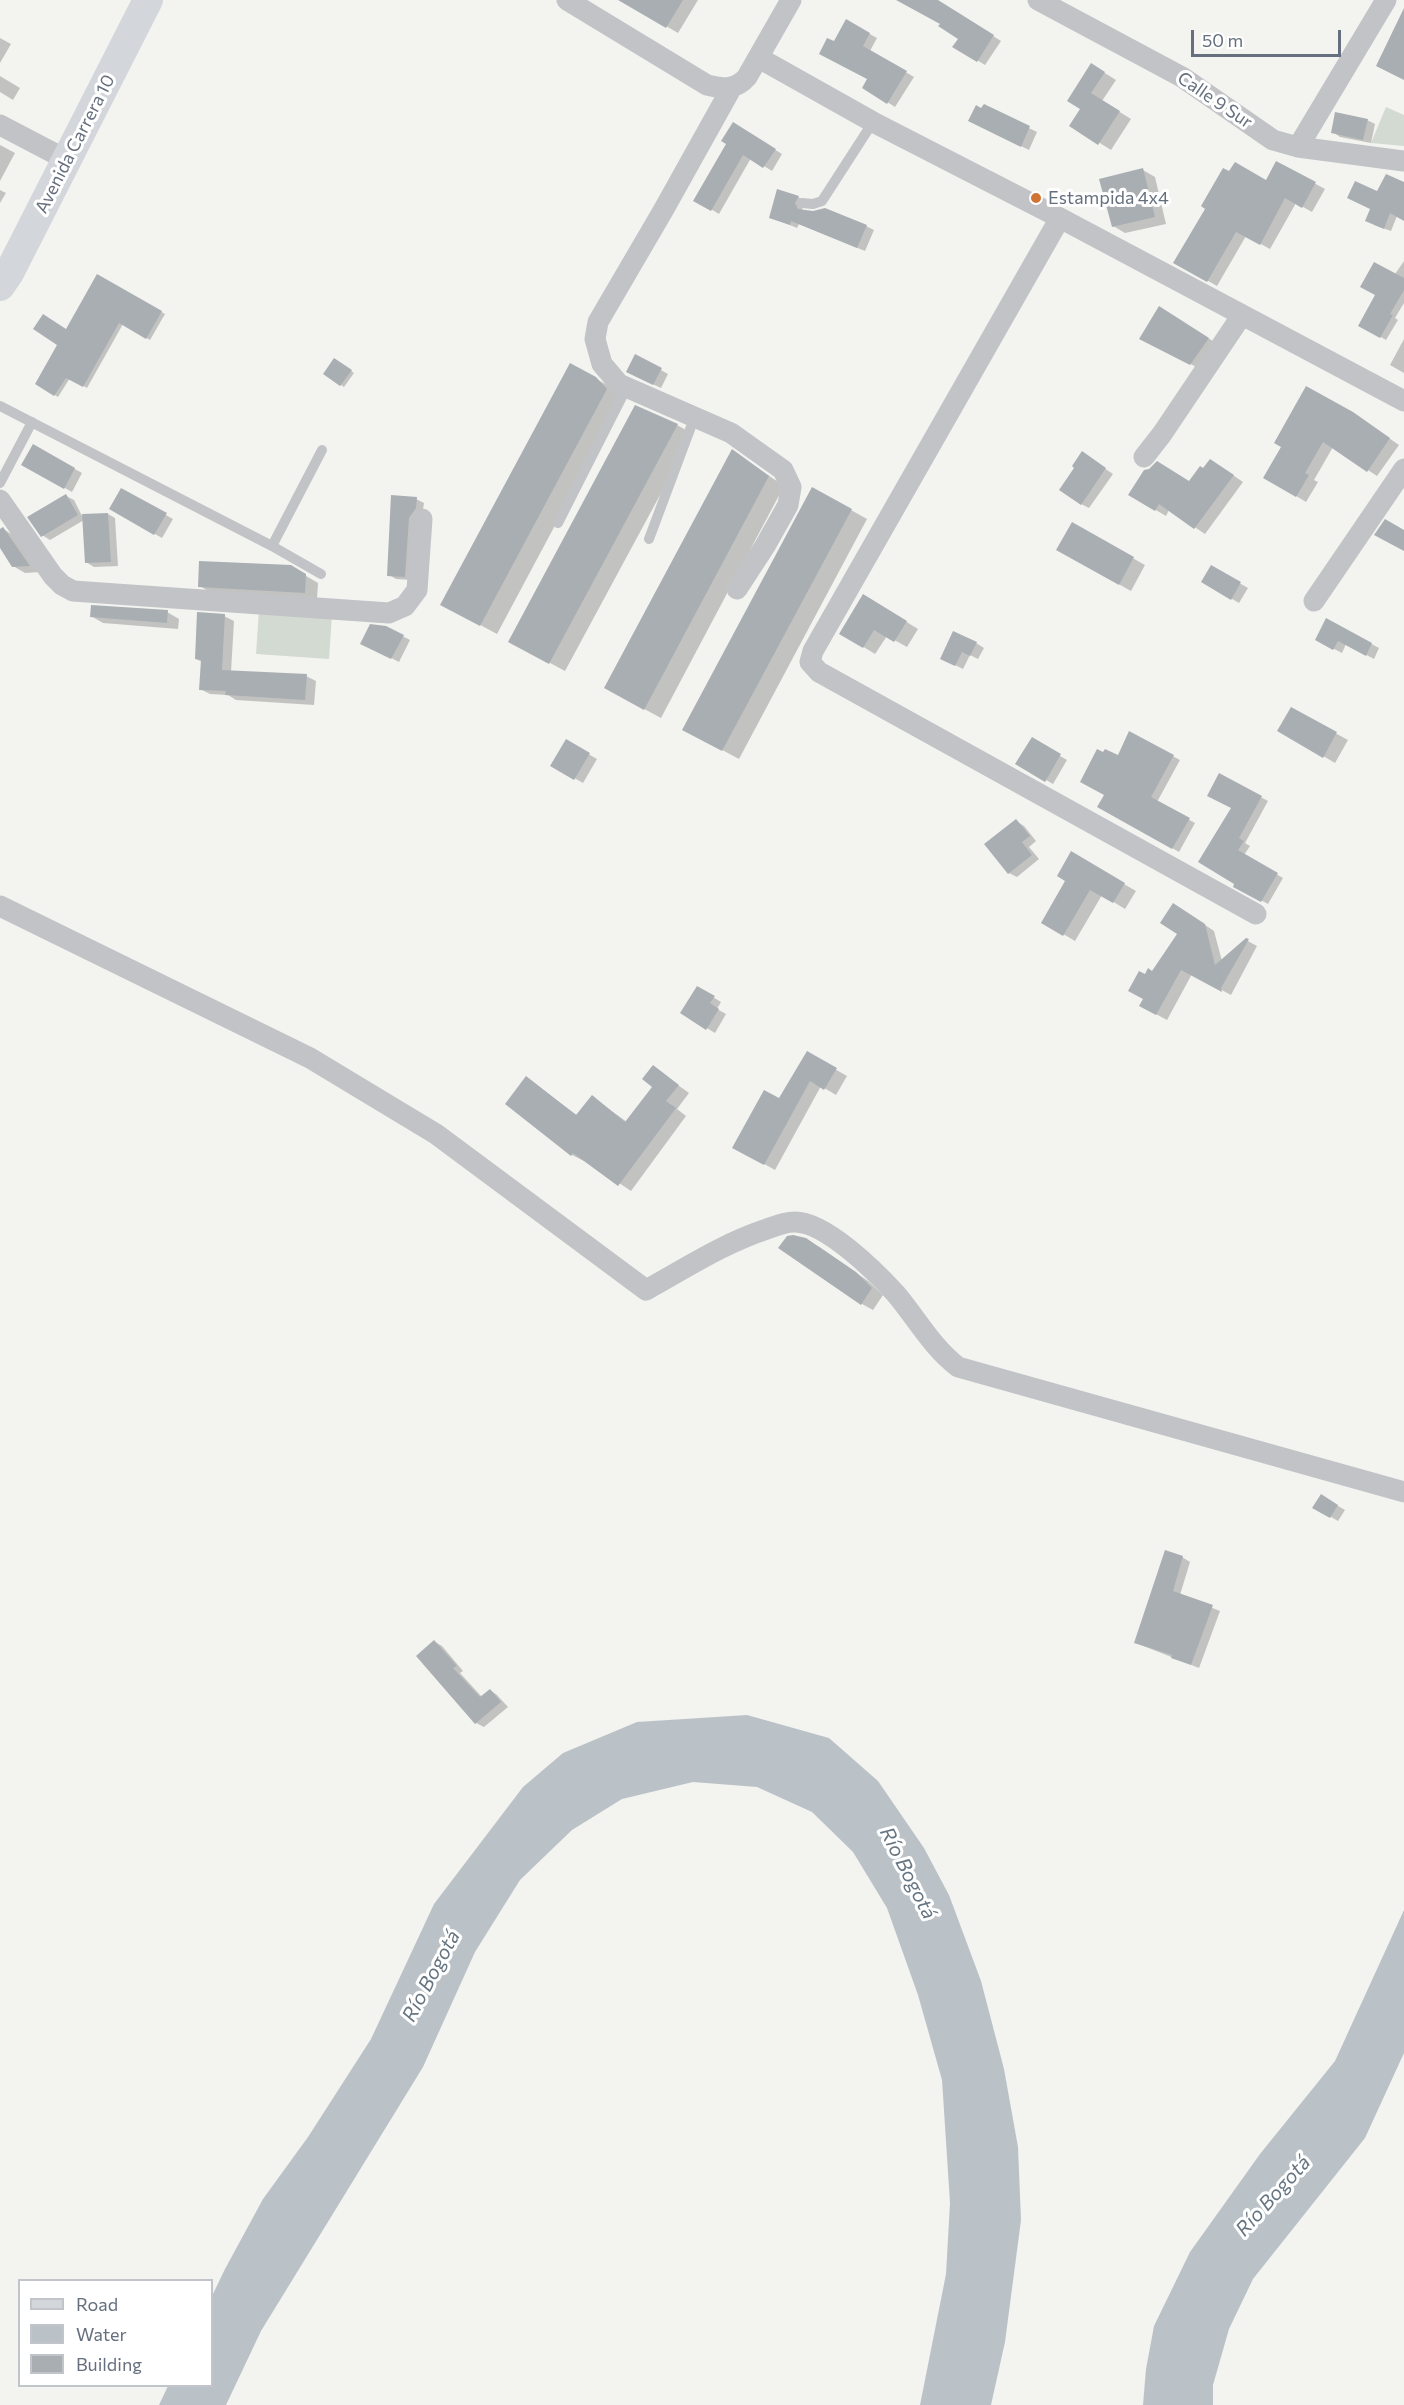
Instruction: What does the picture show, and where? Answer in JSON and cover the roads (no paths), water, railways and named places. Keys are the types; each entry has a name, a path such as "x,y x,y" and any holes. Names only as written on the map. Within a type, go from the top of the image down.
{"street":[{"name":"Avenida Carrera 10","path":"3,276 67,160 148,0"},
{"path":"574,2 707,85 718,88 740,84 759,58 791,0"},
{"name":"Calle 9 Sur","path":"1038,0 1182,77 1273,140 1298,147 1404,160"},
{"path":"1298,147 1386,0"},
{"path":"759,58 873,122 1060,218 1404,401"},
{"path":"732,87 659,219 598,322 595,339 602,364 619,384 730,433 783,470 791,487 788,505 737,589"},
{"path":"0,125 67,160"},
{"path":"1060,218 813,651 810,662 819,672 1256,914"},
{"path":"1144,457 1242,315"},
{"path":"1314,601 1404,469"},
{"path":"0,500 53,576 73,591 389,613 405,606 417,590 422,519"},
{"path":"0,906 310,1058 436,1134 646,1290 736,1239 794,1222 810,1225 847,1248 868,1266 897,1296 942,1355 958,1367 1404,1492"}],"lane":[{"path":"802,202 822,201 873,122"},
{"path":"558,523 627,387"},
{"path":"0,406 272,546 321,574"},
{"path":"650,539 695,417"},
{"path":"0,483 32,422"},
{"path":"272,546 322,450"}],"water":[{"name":"Río Bogotá","path":"747,1715 829,1738 878,1781 924,1848 949,1895 981,1981 1004,2069 1018,2147 1021,2220 1005,2342 991,2405 920,2405 946,2274 950,2203 942,2080 918,1995 887,1908 853,1852 812,1812 757,1787 693,1782 622,1799 572,1830 520,1880 475,1952 423,2067 261,2331 226,2405 159,2405 168,2387 213,2387 213,2294 263,2199 308,2137 371,2039 434,1904 523,1787 563,1753 637,1722"},
{"name":"Río Bogotá","path":"1404,1910 1404,2053 1365,2138 1253,2279 1229,2329 1213,2385 1213,2405 1143,2405 1146,2369 1154,2326 1190,2252 1260,2154 1335,2061"}],"place":[{"name":"Estampida 4x4","path":"1036,198"}]}
